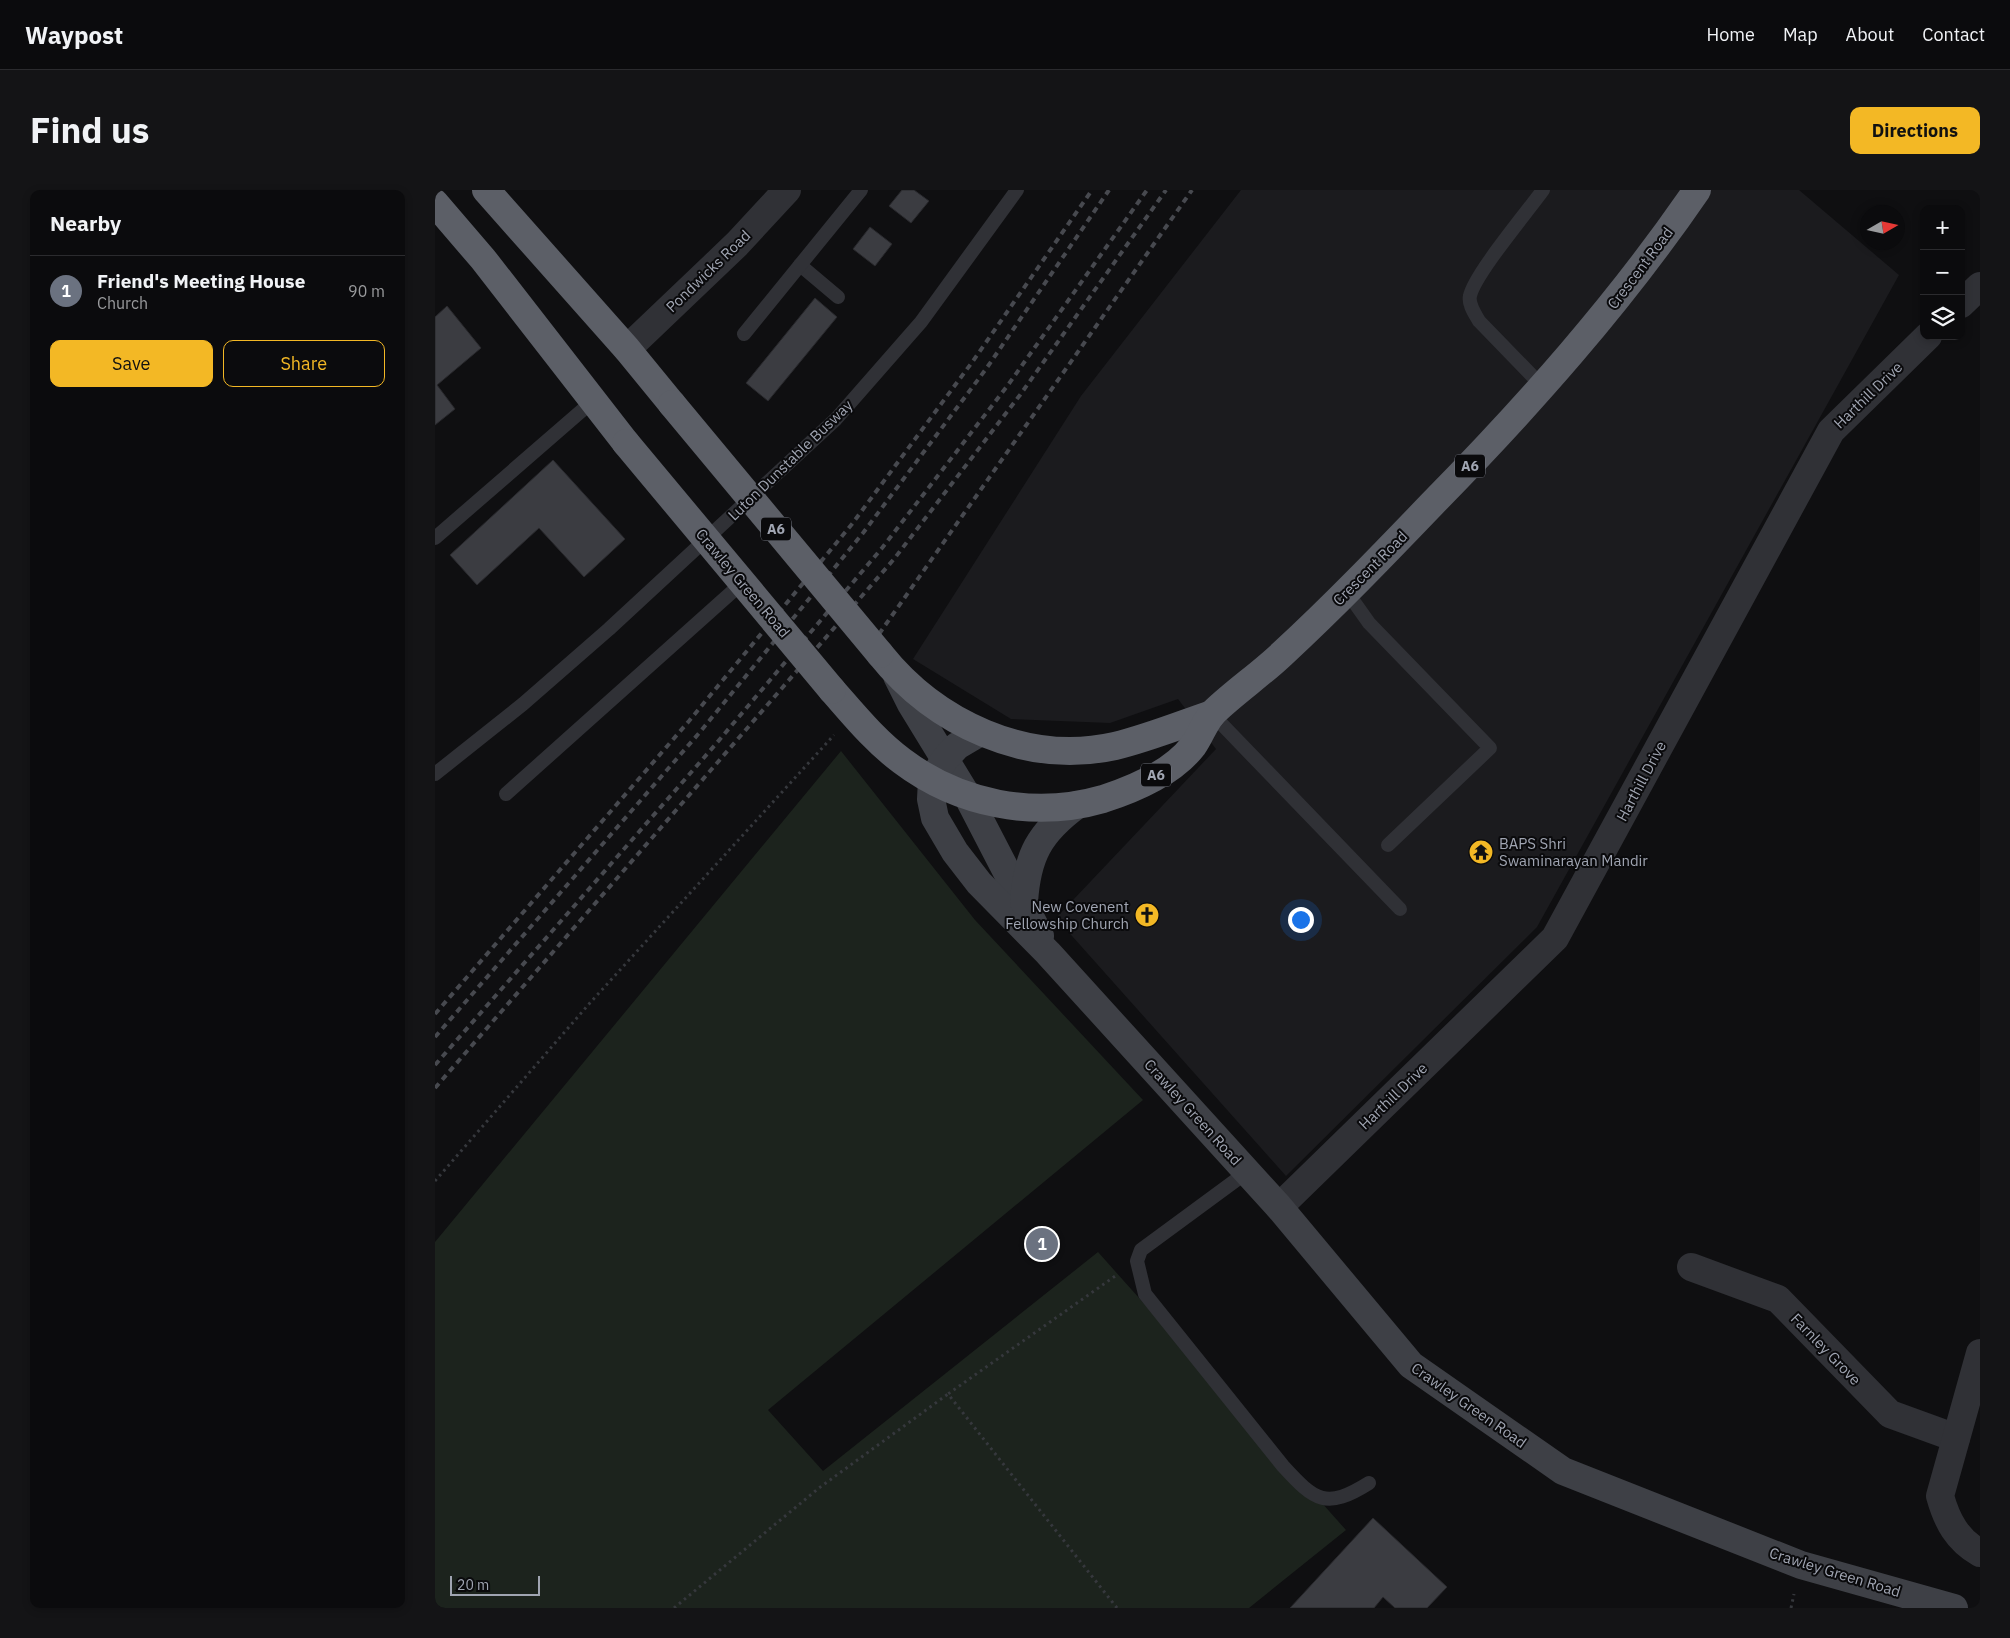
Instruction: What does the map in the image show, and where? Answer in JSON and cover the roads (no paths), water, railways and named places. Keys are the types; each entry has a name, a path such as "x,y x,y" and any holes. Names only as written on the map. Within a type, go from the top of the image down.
{"highway":[{"name":"Crawley Green Road","path":"486,190 627,349 897,676"},
{"name":"Crescent Road","path":"1077,804 1125,791 1177,762 1193,746 1212,714 1279,657 1347,592 1543,387 1641,270 1697,190"},
{"name":"Crawley Green Road","path":"435,202 483,259 627,443 853,714 878,740 903,761 939,770"},
{"name":"A6","path":"897,676 948,714 979,733 1018,745 1042,749 1092,750 1145,738 1212,714"},
{"name":"A6","path":"939,770 968,797 1013,806 1038,808 1077,804"}],"street":[{"name":"Pondwicks Road","path":"627,349 737,244 787,190"},
{"path":"1965,300 1980,286"},
{"name":"Harthill Drive","path":"1279,1207 1555,938 1831,431 1924,340"},
{"name":"Crawley Green Road","path":"897,676 939,770 931,799 935,818 955,852 979,883 1048,953 1279,1207 1411,1365 1563,1472 1801,1565 1954,1608"},
{"path":"939,770 957,746 979,733"},
{"name":"Crawley Green Road","path":"968,797 1024,902 1048,953"},
{"name":"Crescent Road","path":"1024,902 1027,871 1035,849 1057,819 1077,804"},
{"name":"Farnley Grove","path":"1691,1267 1778,1299 1890,1414 1956,1438"},
{"path":"1980,1353 1939,1496 1945,1516 1955,1532 1968,1546 1980,1552"}],"lane":[{"path":"744,334 861,190"},
{"name":"Luton Dunstable Busway","path":"435,774 523,704 609,629 836,419 921,322 1017,190"},
{"path":"1543,190 1479,278 1469,298 1472,309 1479,321 1543,387"},
{"path":"800,264 838,297"},
{"path":"435,538 594,400"},
{"path":"506,794 742,582"},
{"path":"1347,592 1369,623 1490,748 1388,845"},
{"path":"1212,714 1400,909"},
{"path":"1247,1172 1141,1250 1137,1261 1145,1294 1283,1466 1305,1490 1328,1500 1347,1496 1369,1482"}],"railway":[{"path":"435,1014 689,721 852,524 973,361 1092,190"},
{"path":"435,1037 700,732 863,533 986,369 1109,190"},
{"path":"435,1065 715,745 882,548 1008,385 1147,190"},
{"path":"435,1088 894,559 1020,395 1166,190"},
{"path":"879,634 1192,190"}],"place":[{"name":"BAPS Shri Swaminarayan Mandir","path":"1481,852"},
{"name":"New Covenent Fellowship Church","path":"1147,915"},
{"name":"Friend's Meeting House","path":"1042,1244"}]}
